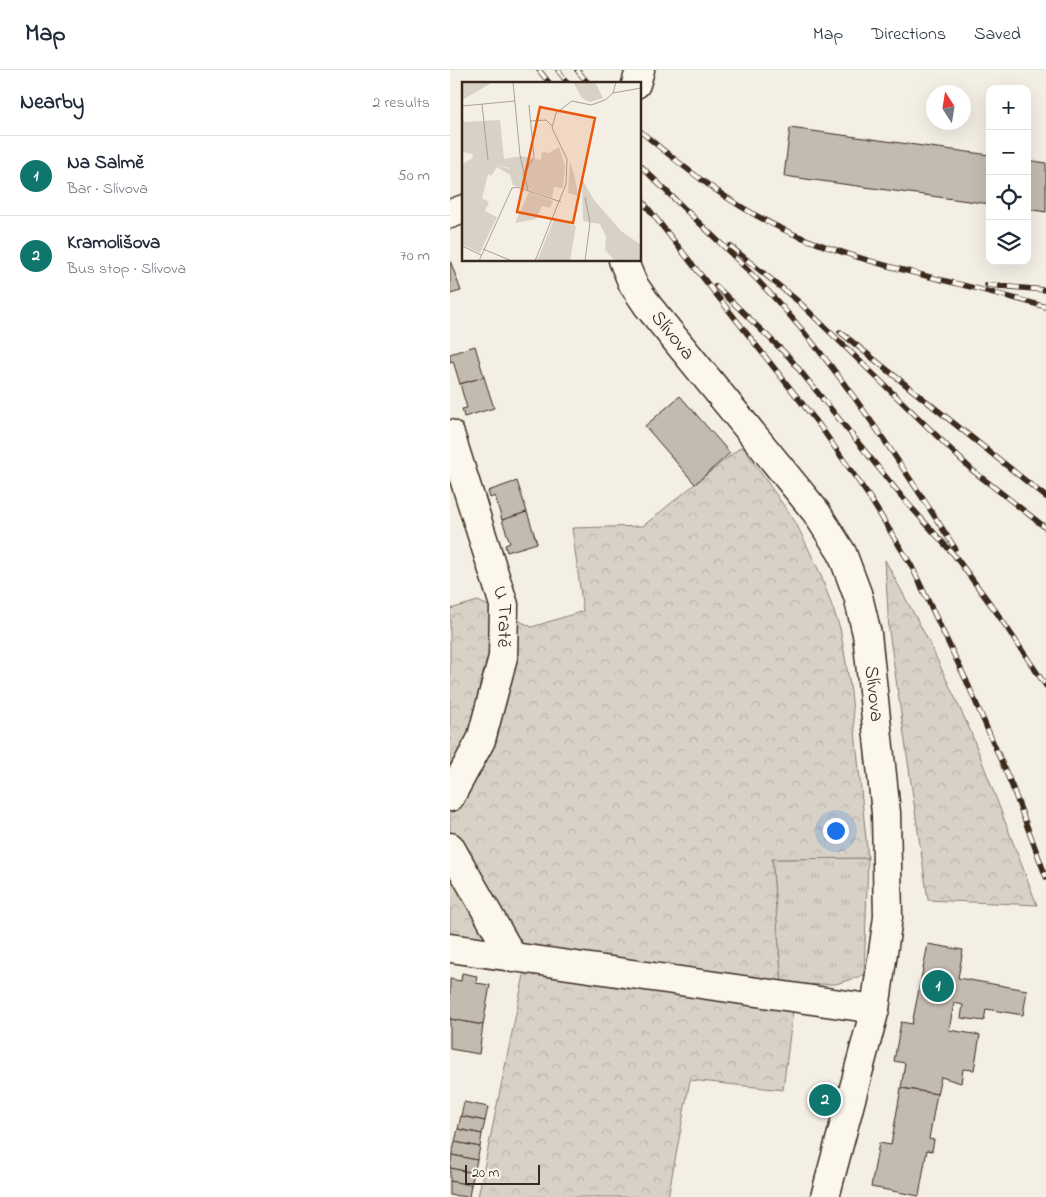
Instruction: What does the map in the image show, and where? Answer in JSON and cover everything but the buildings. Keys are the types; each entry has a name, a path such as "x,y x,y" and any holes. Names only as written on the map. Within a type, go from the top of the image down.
{"street":[{"path":"450,214 462,210"},
{"name":"Slívova","path":"623,261 633,284 648,306 816,512 842,553 858,596 867,634 887,829 888,917 876,1009 825,1197"},
{"name":"U Tratě","path":"450,434 504,605 504,658 481,740 450,798"},
{"path":"450,847 513,958"},
{"path":"450,948 876,1009"}],"green space":[{"path":"742,446 796,523 820,573 840,628 851,692 868,858 772,859 782,985 450,936 450,609 478,601 532,627 583,611 572,528 643,526"},
{"path":"885,560 928,640 970,730 1037,905 928,900 889,631"},
{"path":"868,858 864,975 836,984 782,985 772,859"},
{"path":"525,970 793,1010 783,1090 690,1080 668,1197 478,1197"}],"railway":[{"path":"539,70 548,82"},
{"path":"558,70 567,82"},
{"path":"577,70 587,82"},
{"path":"641,132 693,174 731,200 791,233 853,256 1046,307"},
{"path":"641,166 756,278 792,318 857,401 955,548"},
{"path":"641,199 820,426 870,498 911,565 967,682 1012,786 1046,877"},
{"path":"730,246 799,302 972,470 1046,528"},
{"path":"987,285 1046,290"},
{"path":"716,286 789,357 902,497 955,556 997,613 1046,686"},
{"path":"840,332 1046,497"}],"place":[{"name":"Na Salmě","path":"938,986"},
{"name":"Kramolišova","path":"825,1100"}]}
